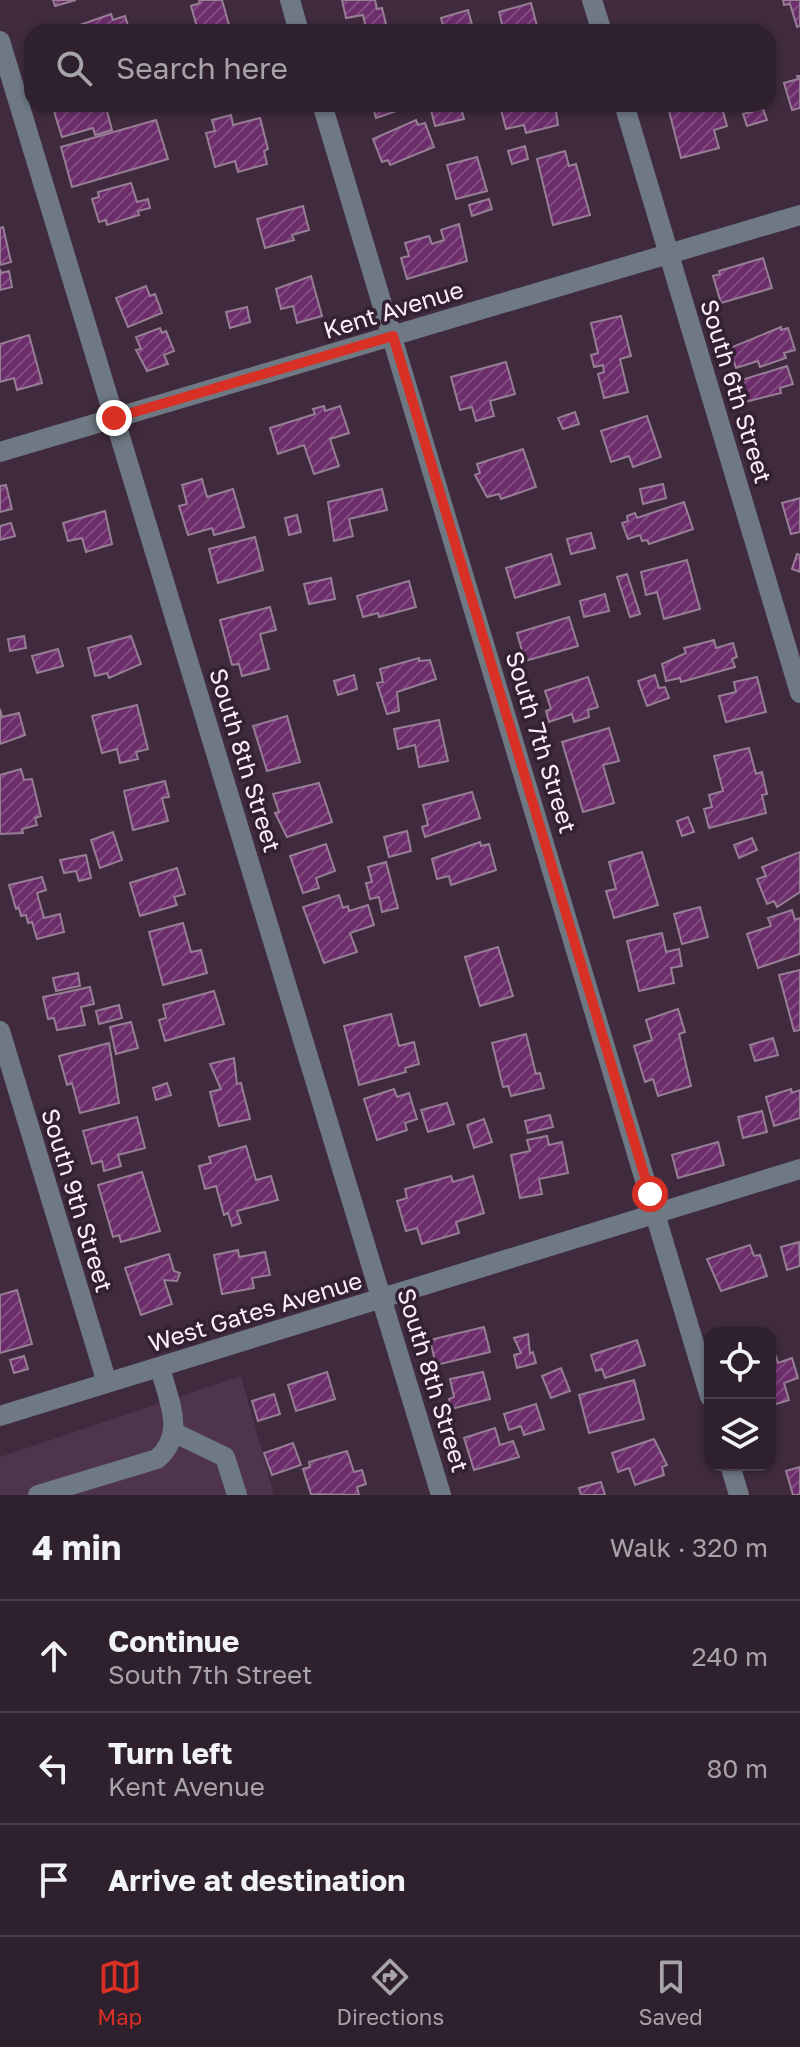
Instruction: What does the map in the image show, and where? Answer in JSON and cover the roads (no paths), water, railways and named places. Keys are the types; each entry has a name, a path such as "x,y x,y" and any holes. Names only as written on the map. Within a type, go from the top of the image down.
{"street":[{"path":"290,0 297,24"},
{"path":"592,0 600,24"},
{"name":"South 8th Street","path":"0,41 441,1495"},
{"name":"South 7th Street","path":"324,112 704,1377"},
{"name":"South 6th Street","path":"626,112 800,693"},
{"name":"Kent Avenue","path":"0,452 800,215"},
{"name":"South 9th Street","path":"0,1031 107,1383"},
{"name":"West Gates Avenue","path":"0,1416 800,1169"},
{"path":"38,1495 157,1459 170,1448 175,1433 160,1367"},
{"path":"175,1433 225,1457 237,1495"},
{"path":"732,1471 739,1495"}]}
